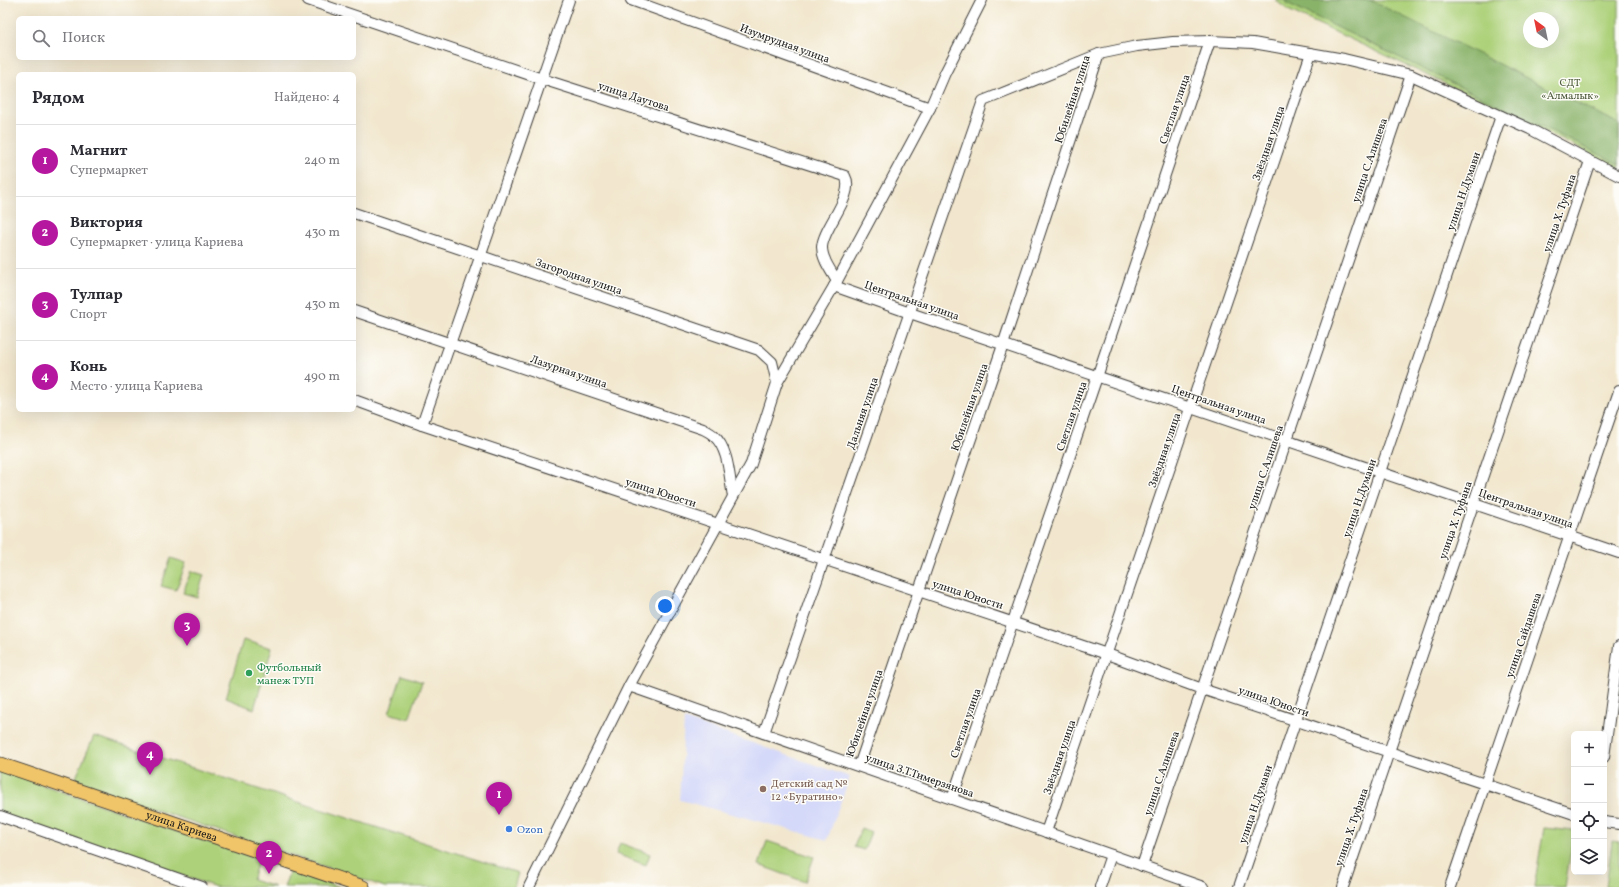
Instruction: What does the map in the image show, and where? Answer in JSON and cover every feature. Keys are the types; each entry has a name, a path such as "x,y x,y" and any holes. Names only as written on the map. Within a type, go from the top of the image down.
{"main road":[{"name":"улица Кариева","path":"0,764 363,887"}],"street":[{"name":"улица Даутова","path":"308,0 355,16"},
{"path":"422,425 569,0"},
{"name":"Изумрудная улица","path":"631,0 930,108"},
{"path":"529,887 629,686 751,464 777,383 835,283 930,108 945,73 982,0"},
{"name":"улица Даутова","path":"356,16 542,80 846,176 848,187 825,237 822,249 824,258 835,283"},
{"path":"1099,54 1137,46 1173,42 1210,41 1253,43 1374,66 1411,75 1530,129 1619,176"},
{"name":"Светлая улица","path":"952,799 1098,377 1210,41"},
{"name":"Звёздная улица","path":"1046,832 1311,53"},
{"name":"Дальняя улица","path":"764,733 823,559 983,101 1099,54"},
{"name":"Юбилейная улица","path":"859,766 1003,345 1099,54"},
{"name":"улица С.Алишева","path":"1142,866 1411,75"},
{"name":"улица Н.Думави","path":"1239,887 1501,116"},
{"name":"улица Х. Туфана","path":"1343,887 1590,161"},
{"name":"Загородная улица","path":"356,214 759,350 772,362 777,383"},
{"name":"Центральная улица","path":"835,283 910,313 1619,553"},
{"name":"Лазурная улица","path":"356,311 704,429 715,436 722,446 726,458 733,496"},
{"name":"улица Сайдашева","path":"1450,887 1619,391"},
{"name":"улица Юности","path":"356,401 422,425 919,590 1107,654 1202,689 1571,813"},
{"path":"1607,735 1619,646"},
{"name":"улица З.Т.Тимерзянова","path":"629,686 1203,887"},
{"path":"0,816 202,887"},
{"path":"1607,822 1619,824"},
{"path":"1100,887 1111,854"}],"shaded area":[{"name":"Детский сад № 12 «Буратино»","path":"684,719 850,777 827,840 680,800"}],"green space":[{"name":"СДТ «Алмалык»","path":"1275,0 1619,0 1619,168 1474,97 1288,10"},
{"path":"1286,0 1370,0 1619,124 1619,164 1287,3"},
{"path":"171,558 186,563 176,590 161,586"},
{"path":"191,571 204,575 197,597 183,593"},
{"name":"Футбольный манеж ТУП","path":"243,640 272,648 254,709 226,698"},
{"path":"402,675 422,682 409,719 389,713"},
{"path":"94,736 518,873 514,887 385,887 74,782"},
{"path":"0,770 259,859 252,880 275,887 216,887 0,814"},
{"path":"861,828 871,832 864,850 854,847"},
{"path":"1544,828 1571,831 1571,850 1565,887 1534,887"},
{"path":"767,841 814,857 805,882 759,865"},
{"path":"1612,841 1619,842 1619,887 1606,887"},
{"path":"620,843 650,854 646,865 616,854"},
{"path":"290,870 340,887 284,887"}],"place":[{"name":"Тулпар","path":"187,646"},
{"name":"Футбольный манеж ТУП","path":"249,673"},
{"name":"Конь","path":"150,775"},
{"name":"Детский сад № 12 «Буратино»","path":"763,789"},
{"name":"Магнит","path":"499,815"},
{"name":"Ozon","path":"509,829"},
{"name":"Виктория","path":"269,874"}]}
